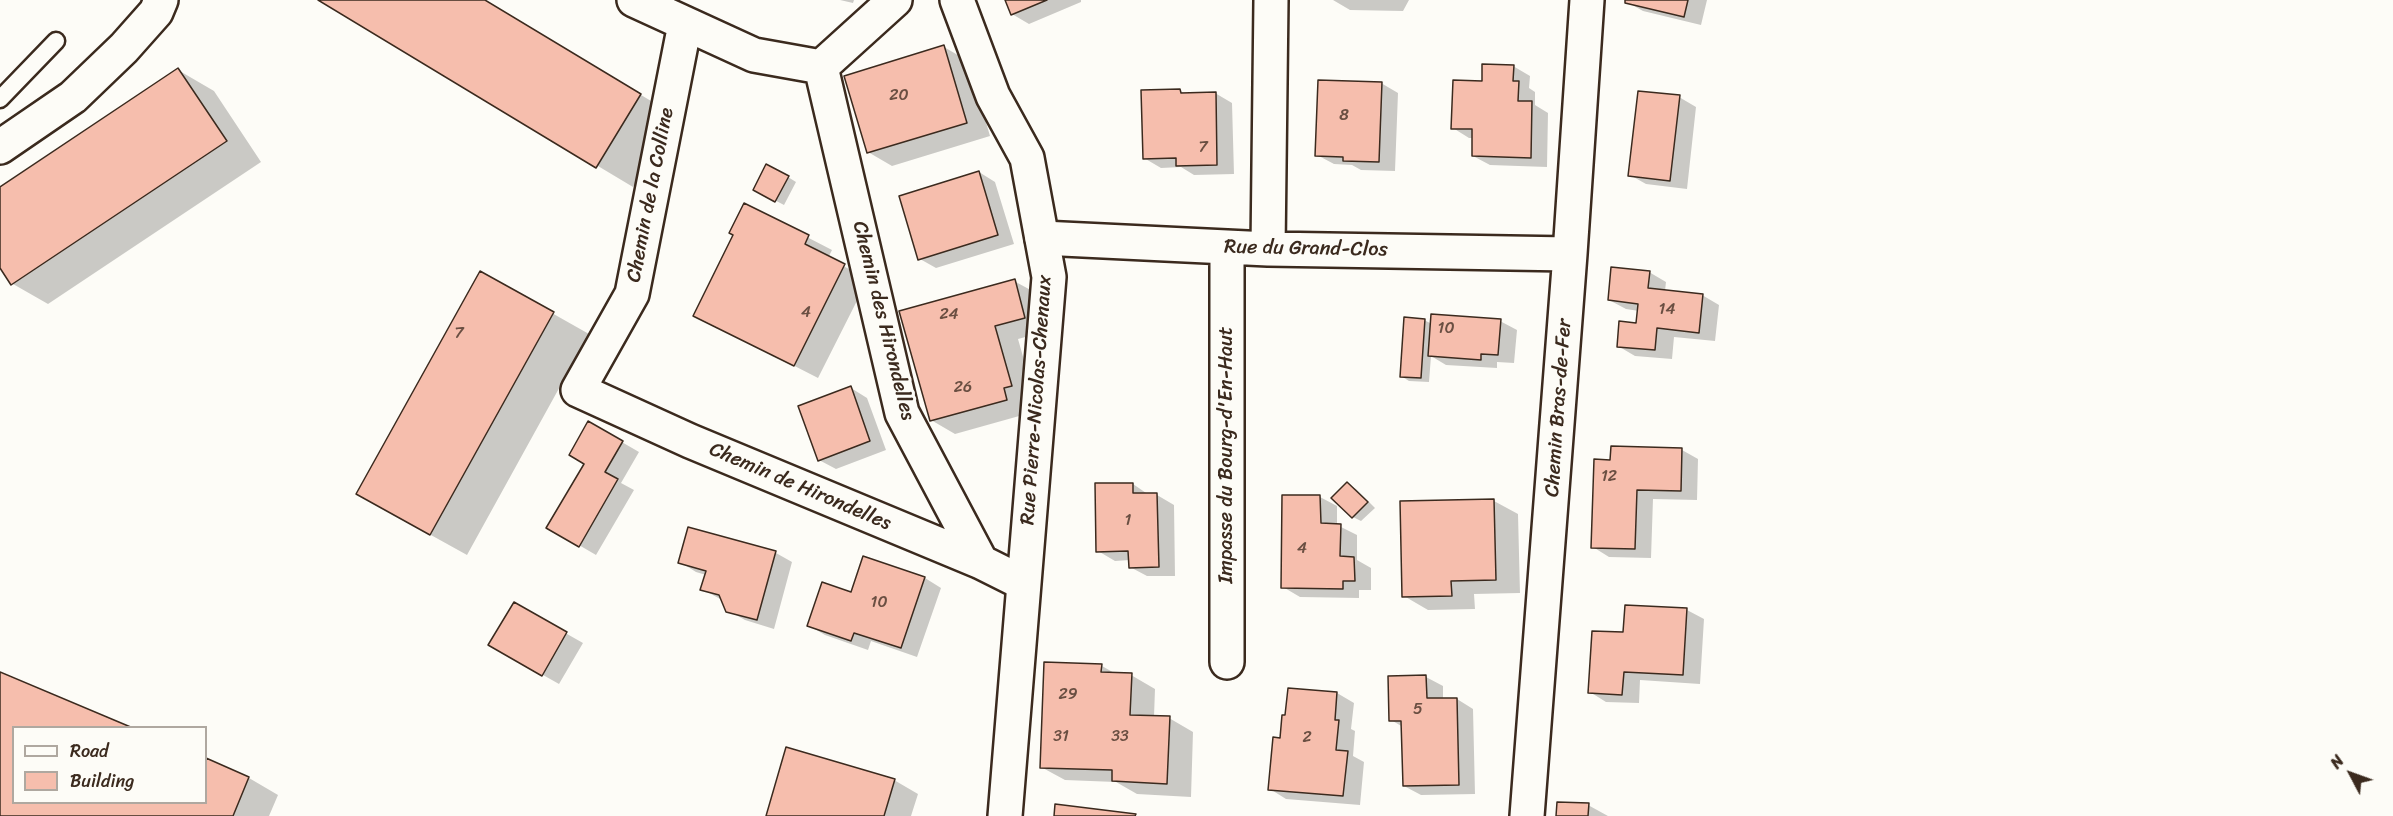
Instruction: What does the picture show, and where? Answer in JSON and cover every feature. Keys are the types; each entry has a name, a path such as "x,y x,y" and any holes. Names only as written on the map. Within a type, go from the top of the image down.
{"street":[{"path":"0,147 73,97 124,48 156,12 161,0"},
{"path":"634,0 754,55 821,67 895,0"},
{"name":"Rue Pierre-Nicolas-Chenaux","path":"957,0 993,96 1027,158 1049,277 1005,816"},
{"path":"1268,249 1271,0"},
{"name":"Chemin Bras-de-Fer","path":"1527,816 1587,0"},
{"name":"Chemin de la Colline","path":"578,390 632,294 685,24"},
{"name":"Chemin des Hirondelles","path":"821,67 902,413 981,562"},
{"name":"Rue du Grand-Clos","path":"1042,238 1268,249 1570,254"},
{"name":"Impasse du Bourg-d'En-Haut","path":"1227,247 1227,662"},
{"name":"Chemin de Hirondelles","path":"578,390 690,441 981,562 1023,583"}],"lane":[{"path":"0,99 56,40"}],"building":[{"path":"318,0 485,0 641,94 596,168"},
{"path":"1005,0 1047,0 1011,15"},
{"path":"1625,0 1688,0 1684,17 1625,3"},
{"path":"944,45 967,123 867,153 844,76"},
{"path":"1482,64 1514,65 1513,81 1519,81 1518,101 1532,101 1531,158 1472,156 1472,129 1451,129 1453,80 1482,81"},
{"path":"178,68 227,141 11,285 0,268 0,187"},
{"path":"1318,80 1382,82 1379,162 1343,161 1343,157 1315,156"},
{"path":"1180,89 1181,93 1216,92 1217,165 1176,166 1176,158 1143,159 1141,90"},
{"path":"1638,91 1680,95 1670,181 1628,176"},
{"path":"766,164 789,176 775,202 753,190"},
{"path":"979,171 998,235 918,260 899,196"},
{"path":"744,203 809,235 805,244 845,264 794,366 693,316 733,235 729,233"},
{"path":"1611,267 1650,271 1648,288 1703,294 1699,333 1657,328 1655,350 1617,347 1619,321 1636,323 1638,304 1608,300"},
{"path":"480,271 554,312 430,535 356,494"},
{"path":"1015,279 1025,318 995,326 1012,386 1004,388 1007,400 930,421 899,311"},
{"path":"1431,314 1501,319 1498,355 1481,354 1481,360 1428,356"},
{"path":"1404,317 1425,319 1421,378 1400,377"},
{"path":"851,386 870,441 818,461 798,406"},
{"path":"588,421 623,441 605,472 618,479 579,547 546,528 584,464 569,455"},
{"path":"1611,446 1682,448 1681,491 1637,490 1635,549 1591,548 1594,459 1610,460"},
{"path":"1347,482 1368,502 1352,518 1331,498"},
{"path":"1095,483 1133,483 1133,493 1157,493 1159,567 1129,568 1128,551 1096,552"},
{"path":"1282,495 1320,495 1321,523 1341,524 1340,556 1354,557 1355,581 1343,581 1343,589 1281,588"},
{"path":"1494,499 1496,580 1451,581 1452,596 1402,597 1400,501"},
{"path":"688,527 776,551 757,620 726,612 719,595 700,590 706,571 678,563"},
{"path":"863,556 925,577 901,648 854,633 851,641 807,626 822,582 851,592"},
{"path":"514,602 567,632 542,676 488,645"},
{"path":"1625,605 1687,608 1683,675 1624,672 1622,695 1588,693 1592,631 1623,632"},
{"path":"1044,662 1102,664 1101,672 1132,673 1130,715 1170,716 1167,784 1112,781 1112,770 1040,768"},
{"path":"0,672 128,726 12,726 12,804 207,804 207,758 249,777 233,816 0,816"},
{"path":"1426,675 1427,698 1457,698 1459,785 1403,786 1401,721 1389,721 1388,676"},
{"path":"1288,688 1337,692 1335,720 1339,720 1336,750 1348,751 1343,796 1268,790 1273,737 1280,738"},
{"path":"786,747 895,779 884,816 766,816"},
{"path":"1557,802 1589,803 1588,816 1556,816"},
{"path":"1055,804 1136,814 1135,816 1054,816"}]}
